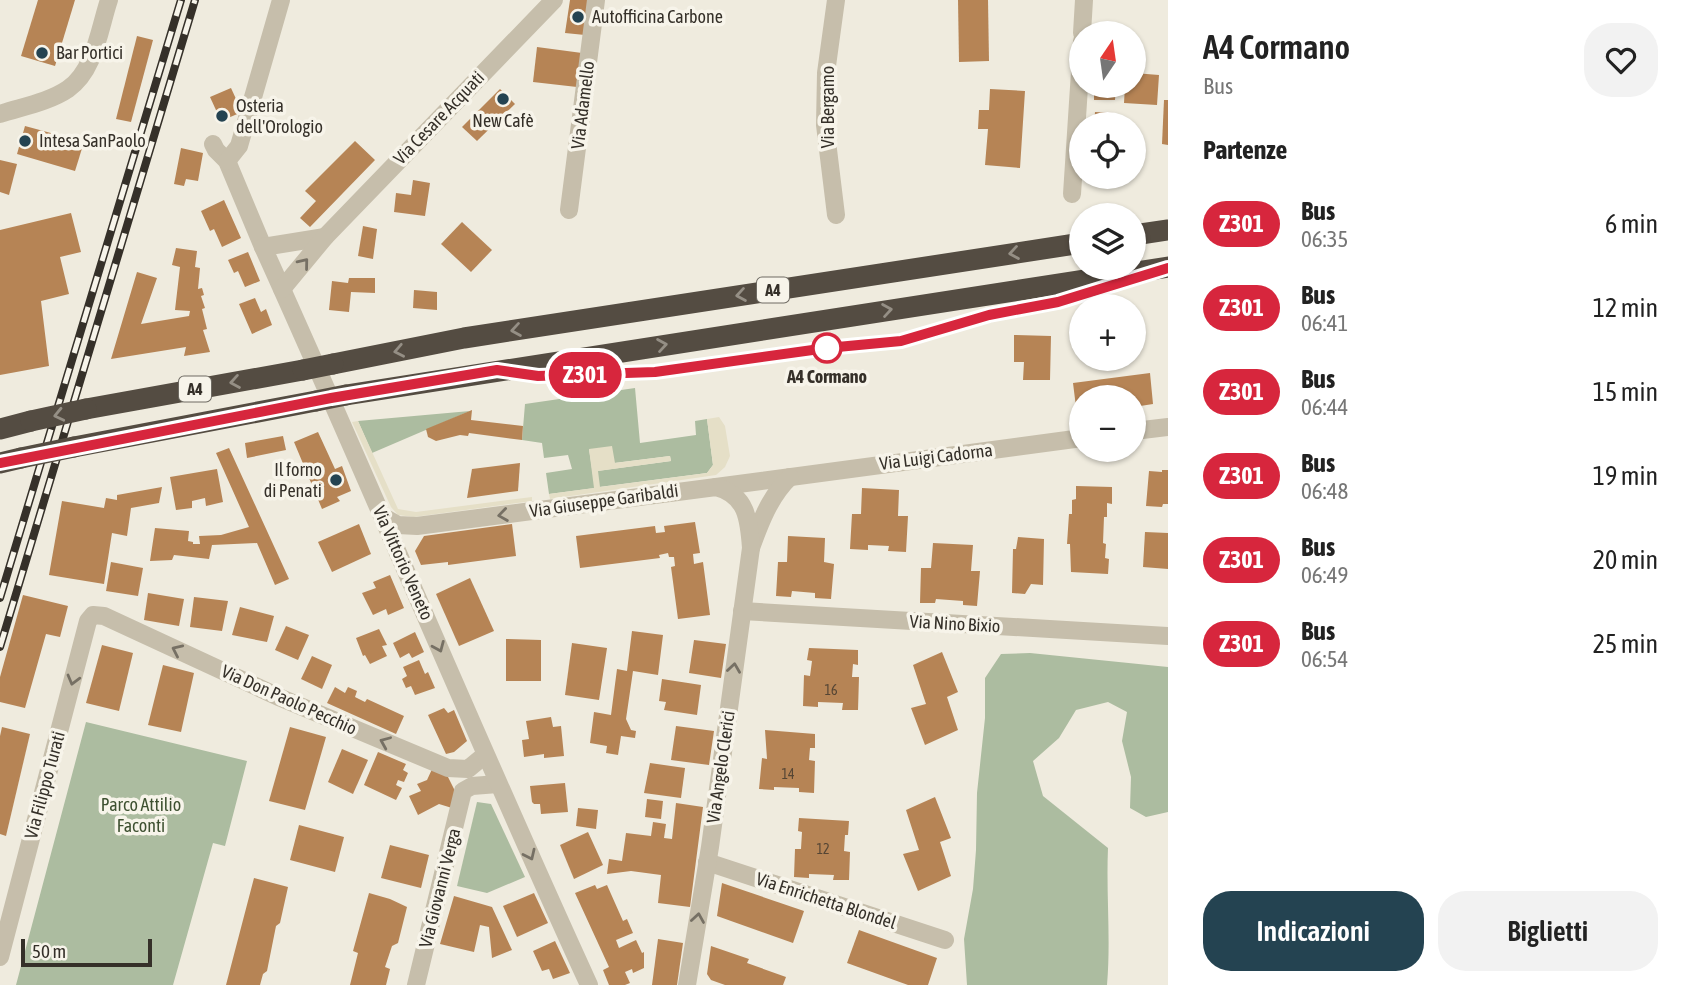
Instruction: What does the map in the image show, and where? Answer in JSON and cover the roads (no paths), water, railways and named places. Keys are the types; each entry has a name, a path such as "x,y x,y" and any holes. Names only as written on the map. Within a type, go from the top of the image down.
{"highway":[{"path":"1146,233 1168,230"},
{"name":"A4","path":"0,429 86,409 333,365 464,338 1069,245"},
{"name":"A4","path":"10,461 346,395 1168,267"}],"street":[{"path":"0,114 54,96 68,89 80,78 88,66 109,0"},
{"path":"227,161 239,146 281,0"},
{"name":"Via Cesare Acquati","path":"282,289 325,237 554,0"},
{"name":"Via Adamello","path":"569,210 596,0"},
{"name":"Via Bergamo","path":"836,0 826,73 825,125 836,215"},
{"path":"1083,21 1084,0"},
{"path":"1072,194 1078,98"},
{"name":"Via Vittorio Veneto","path":"213,144 227,161 485,755 589,985"},
{"path":"264,247 325,237"},
{"path":"1146,430 1168,427"},
{"name":"Via Luigi Cadorna","path":"790,477 1069,440"},
{"name":"Via Giuseppe Garibaldi","path":"383,516 398,525 417,526 790,477"},
{"name":"Via Angelo Clerici","path":"751,548 776,493 790,477"},
{"name":"Via Angelo Clerici","path":"692,984 751,548 750,524 745,507 729,491 716,486"},
{"path":"403,561 406,540 417,526"},
{"name":"Via Nino Bixio","path":"742,611 1168,636"},
{"name":"Via Don Paolo Pecchio","path":"93,615 104,616 281,698 448,768"},
{"name":"Via Filippo Turati","path":"0,957 88,621 93,615"},
{"path":"448,768 468,768 485,755"},
{"path":"448,768 457,777 463,791 472,786 498,784"},
{"name":"Via Giovanni Verga","path":"416,985 463,791"},
{"name":"Via Enrichetta Blondel","path":"707,862 944,940"}],"railway":[{"path":"0,598 181,0"},
{"path":"0,647 195,0"}],"place":[{"name":"Autofficina Carbone","path":"578,17"},
{"name":"Bar Portici","path":"42,53"},
{"name":"New Cafè","path":"503,99"},
{"name":"Osteria dell'Orologio","path":"222,116"},
{"name":"Intesa SanPaolo","path":"25,141"},
{"name":"A4 Cormano","path":"827,348"},
{"name":"Il forno di Penati","path":"336,480"}],"park label":[{"name":"Parco Attilio Faconti","path":"141,815"}]}
